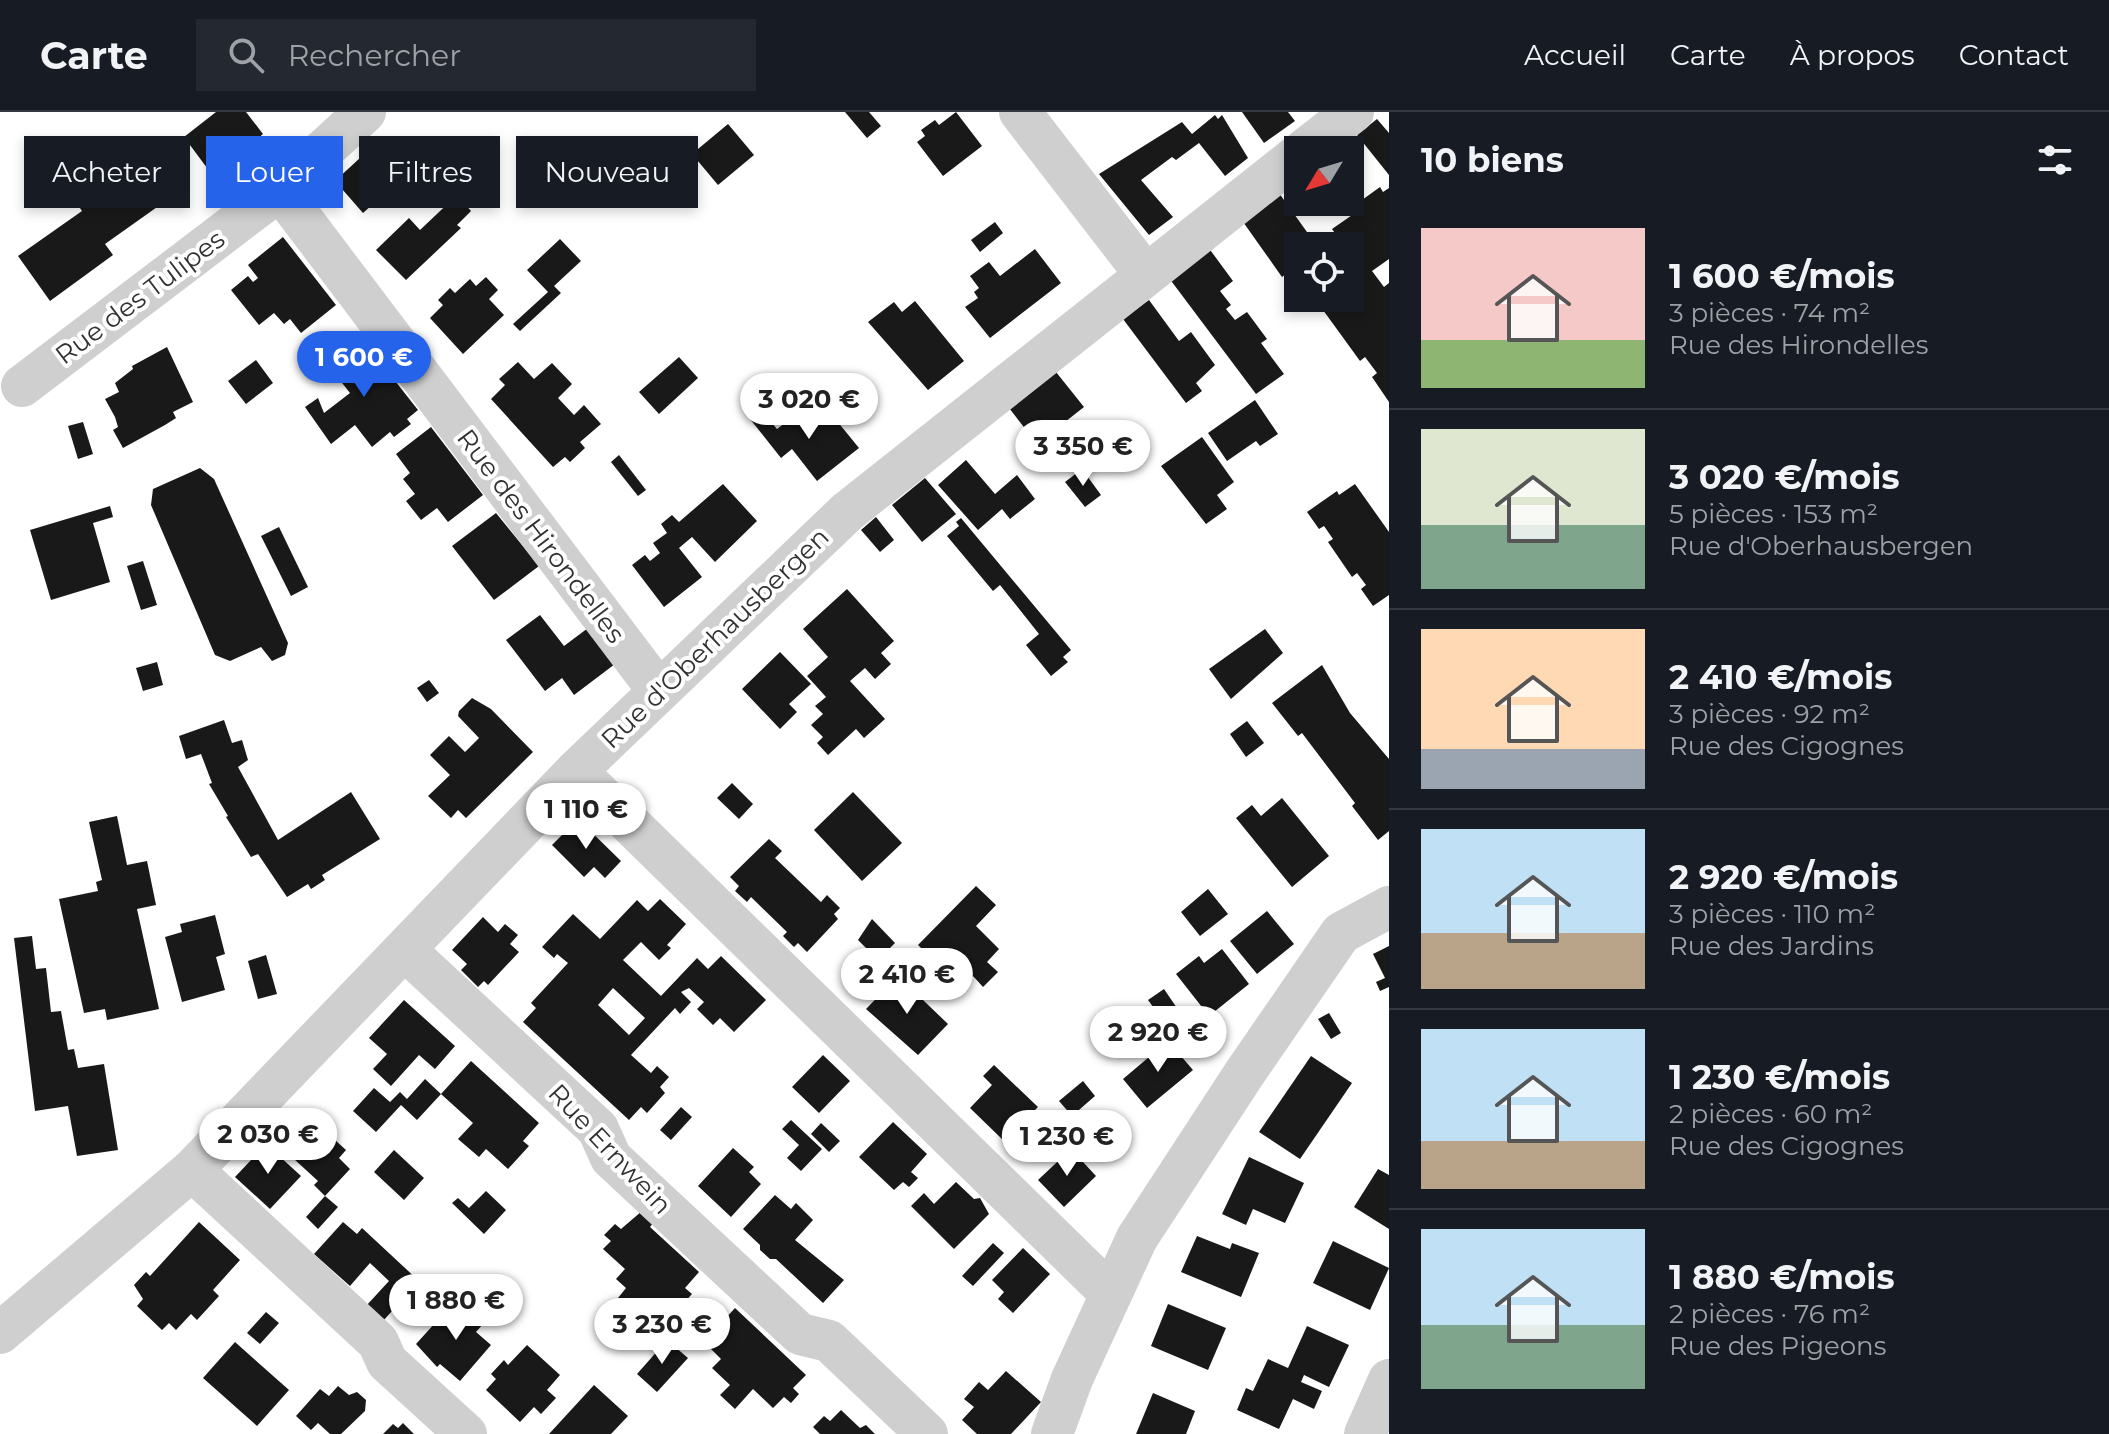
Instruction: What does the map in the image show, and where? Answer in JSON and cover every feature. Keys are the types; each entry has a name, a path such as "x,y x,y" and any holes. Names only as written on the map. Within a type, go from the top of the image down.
{"street":[{"name":"Rue des Tulipes","path":"339,136 365,112"},
{"path":"1020,112 1145,274"},
{"path":"1322,136 1353,112"},
{"name":"Rue d'Oberhausbergen","path":"0,1333 192,1170 576,771 847,512 1284,166"},
{"name":"Rue des Tulipes","path":"22,386 256,208"},
{"name":"Rue des Hirondelles","path":"294,208 658,690"},
{"path":"576,771 1111,1294"},
{"path":"1052,1434 1072,1379 1137,1238 1341,933 1389,907"},
{"name":"Rue Ernwein","path":"405,950 598,1129 611,1158 800,1334 829,1341 927,1434"},
{"path":"192,1170 378,1342 387,1362 466,1434"},
{"path":"1365,1434 1389,1380"}],"building":[{"path":"216,112 246,112 263,134 206,136 206,167 190,145 190,136 185,136"},
{"path":"845,112 869,112 881,126 867,138"},
{"path":"956,112 982,146 943,176 917,142 925,136 921,130 935,120 939,125"},
{"path":"1242,112 1288,112 1295,121 1264,143"},
{"path":"1215,115 1218,119 1222,115 1248,158 1225,176 1199,143 1176,160 1172,157 1141,180 1173,217 1149,235 1099,174 1182,122 1192,134"},
{"path":"1377,119 1389,133 1389,175 1364,144 1364,136 1357,135"},
{"path":"728,124 754,155 718,185 698,161 698,149"},
{"path":"359,159 359,208 369,208 363,213 343,190 343,174"},
{"path":"1380,187 1383,192 1389,188 1389,259 1372,271 1384,287 1389,283 1389,402 1372,377 1377,373 1365,357 1360,361 1324,312 1364,312 1364,232 1334,232 1332,229 1351,216 1364,216 1364,199"},
{"path":"1279,193 1284,200 1284,216 1295,216 1307,232 1284,232 1282,277 1241,219"},
{"path":"80,208 156,208 105,244 113,255 50,301 18,256 82,211"},
{"path":"443,208 468,208 471,211 457,225 461,228 406,280 376,250 409,218 420,230"},
{"path":"995,222 1003,233 980,252 971,240"},
{"path":"283,237 336,305 301,333 290,319 284,324 274,313 259,325 231,290 248,276 253,282 258,278 248,265"},
{"path":"560,239 581,261 554,286 561,293 520,331 513,324 548,292 527,270"},
{"path":"1208,247 1233,281 1220,291 1231,305 1226,309 1235,320 1247,312 1267,339 1261,343 1284,374 1256,394 1169,278"},
{"path":"1035,249 1061,283 990,338 965,307 978,298 974,292 979,288 970,276 989,262 1000,276"},
{"path":"486,277 498,290 489,299 504,315 463,354 430,318 443,305 438,300 450,288 455,293 470,279 476,286"},
{"path":"1149,300 1179,341 1191,332 1215,365 1196,383 1202,391 1186,403 1123,319"},
{"path":"915,301 964,361 928,390 868,322 894,302 902,312"},
{"path":"362,339 418,410 407,419 411,424 394,437 390,432 372,447 355,425 331,444 305,407 318,398 324,413 350,393 328,365"},
{"path":"167,347 193,402 173,412 176,418 123,448 113,430 118,427 115,417 105,399 119,392 115,383 133,369 132,366"},
{"path":"679,357 698,378 659,414 639,392"},
{"path":"256,360 273,383 246,404 228,381"},
{"path":"518,362 534,379 552,363 572,384 558,398 574,415 584,405 601,424 580,442 585,448 570,462 565,457 553,467 491,399 505,385 499,379"},
{"path":"1056,372 1084,407 1037,444 1009,408"},
{"path":"1255,400 1278,434 1260,446 1256,441 1227,461 1208,433"},
{"path":"761,410 777,429 794,416 800,424 810,416 814,421 828,410 859,448 817,481 792,449 781,458 750,419"},
{"path":"83,422 93,454 78,459 68,426"},
{"path":"431,427 483,495 448,522 437,508 421,520 406,501 415,494 403,479 410,473 396,454"},
{"path":"1202,437 1234,482 1217,495 1227,509 1206,524 1161,466"},
{"path":"619,455 646,490 638,496 611,462"},
{"path":"966,460 995,494 1017,475 1035,499 1010,519 1002,509 978,530 938,485"},
{"path":"200,468 214,479 288,643 285,655 272,661 261,647 230,661 215,655 151,505 153,489"},
{"path":"1082,469 1101,495 1085,507 1065,482"},
{"path":"925,478 956,514 922,542 892,505"},
{"path":"723,484 757,521 715,562 692,537 679,548 702,577 664,607 632,565 645,555 650,561 660,553 653,543 667,533 661,524 672,515 679,522"},
{"path":"1355,484 1389,532 1389,595 1373,606 1361,589 1366,585 1357,573 1352,577 1328,542 1333,539 1324,526 1319,529 1307,512 1337,491 1339,495"},
{"path":"110,506 113,517 93,523 110,582 51,600 30,530"},
{"path":"496,513 539,566 494,600 452,546"},
{"path":"876,517 894,540 880,552 861,530"},
{"path":"961,518 1071,650 1063,657 1068,662 1051,676 1026,645 1039,634 1000,585 993,591 947,536 959,526 956,522"},
{"path":"279,527 308,587 291,596 261,536"},
{"path":"143,561 157,605 141,610 127,566"},
{"path":"847,589 894,641 881,653 891,664 875,679 865,668 850,681 885,719 864,738 856,729 828,755 817,743 823,737 811,725 823,714 815,706 826,697 807,676 828,657 803,629"},
{"path":"540,615 564,646 588,628 615,664 574,695 562,678 545,691 506,640"},
{"path":"1265,629 1283,653 1231,699 1209,669"},
{"path":"780,652 811,684 789,704 797,712 780,729 742,689"},
{"path":"157,662 163,685 143,691 136,668"},
{"path":"1322,665 1350,713 1389,759 1389,831 1378,840 1352,806 1355,803 1302,733 1298,736 1272,703"},
{"path":"429,680 439,693 427,702 417,688"},
{"path":"472,698 491,709 533,752 466,818 458,810 451,818 428,796 450,775 430,755 449,736 465,752 479,738 458,716"},
{"path":"224,720 232,743 242,740 248,760 238,767 278,840 351,792 380,839 322,875 325,880 311,889 308,884 287,897 258,854 251,857 226,817 209,784 212,783 201,754 186,759 179,736"},
{"path":"1247,721 1264,743 1246,757 1230,734"},
{"path":"732,783 753,804 739,819 717,798"},
{"path":"853,792 902,843 862,881 814,830"},
{"path":"1282,798 1329,856 1292,887 1236,818 1252,805 1261,816"},
{"path":"117,816 127,865 147,861 156,905 137,909 159,1009 107,1020 105,1009 84,1013 59,899 98,891 96,882 102,880 89,822"},
{"path":"578,819 621,861 605,878 594,867 584,877 552,845"},
{"path":"769,839 782,851 775,858 821,902 827,895 840,908 834,914 838,919 807,952 798,943 794,947 783,936 787,932 751,897 747,902 735,891 739,886 730,877"},
{"path":"976,886 996,905 976,926 999,949 987,962 998,972 983,987 973,976 962,988 918,945"},
{"path":"1208,889 1228,914 1200,936 1181,912"},
{"path":"660,899 686,924 667,945 671,948 659,960 641,942 623,960 661,996 697,958 708,969 721,956 766,1000 734,1032 720,1018 713,1025 697,1009 704,1002 689,988 681,992 691,1002 680,1014 675,1008 631,1055 651,1073 657,1066 669,1077 660,1087 665,1093 647,1113 641,1107 629,1120 523,1022 536,1008 531,1003 568,963 557,954 554,958 542,947 573,914 600,939 637,900 648,911","holes":["613,988 645,1018 629,1035 598,1005"]},
{"path":"1267,911 1294,944 1257,974 1230,941"},
{"path":"215,915 225,954 216,957 225,990 182,1002 165,937 182,932 180,924"},
{"path":"483,917 498,932 505,924 518,935 510,944 519,952 488,985 484,981 478,987 461,970 467,964 452,950"},
{"path":"872,919 895,943 878,960 858,940"},
{"path":"32,936 36,969 46,968 51,1012 61,1011 68,1050 74,1049 78,1068 104,1064 118,1150 77,1156 68,1106 35,1111 14,938"},
{"path":"1389,946 1389,987 1380,991 1376,982 1385,978 1373,954"},
{"path":"1222,949 1249,984 1209,1016 1176,974 1199,956 1204,963"},
{"path":"266,955 277,994 258,999 248,961"},
{"path":"898,976 948,1024 918,1055 866,1009"},
{"path":"1164,989 1179,1011 1164,1022 1148,1000"},
{"path":"404,1000 455,1046 435,1069 419,1055 391,1086 373,1069 387,1054 369,1038"},
{"path":"1329,1013 1341,1033 1331,1039 1318,1019"},
{"path":"1168,1041 1193,1070 1147,1108 1123,1079"},
{"path":"823,1055 850,1081 819,1113 792,1087"},
{"path":"1311,1056 1352,1083 1300,1159 1259,1132"},
{"path":"471,1061 539,1123 523,1141 529,1146 508,1169 486,1149 479,1157 458,1139 473,1123 441,1094"},
{"path":"994,1065 1038,1107 1004,1141 970,1108 992,1085 983,1076"},
{"path":"425,1079 441,1094 417,1120 401,1105 376,1132 353,1111 374,1088 390,1102 400,1092 407,1099"},
{"path":"1083,1081 1095,1096 1072,1116 1059,1101"},
{"path":"681,1107 692,1117 671,1140 660,1130"},
{"path":"311,1118 346,1150 339,1158 350,1169 325,1196 314,1185 318,1181 282,1148"},
{"path":"791,1120 822,1149 801,1171 787,1158 799,1145 782,1129"},
{"path":"893,1122 927,1154 911,1172 918,1178 909,1187 903,1182 894,1190 859,1157"},
{"path":"821,1123 840,1141 829,1152 811,1134"},
{"path":"1066,1125 1076,1136 1059,1153 1048,1141"},
{"path":"266,1144 301,1176 270,1209 235,1177"},
{"path":"733,1148 754,1167 749,1172 761,1184 731,1217 698,1186"},
{"path":"1071,1149 1096,1176 1064,1207 1038,1180"},
{"path":"394,1150 424,1178 404,1200 374,1172"},
{"path":"1249,1157 1304,1183 1285,1223 1253,1209 1246,1225 1222,1214"},
{"path":"1378,1169 1389,1175 1389,1229 1354,1207"},
{"path":"956,1182 974,1199 980,1198 989,1214 954,1249 911,1206 924,1193 934,1204"},
{"path":"486,1191 506,1210 484,1234 452,1203 458,1198 469,1208"},
{"path":"775,1195 791,1209 796,1203 813,1220 795,1240 844,1280 823,1303 776,1259 770,1259 760,1250 760,1245 743,1229"},
{"path":"325,1196 338,1207 318,1229 306,1217"},
{"path":"642,1211 654,1222 650,1227 699,1272 685,1288 692,1294 681,1306 674,1299 659,1315 641,1299 631,1310 618,1298 626,1288 616,1279 625,1269 603,1249 611,1241 604,1235 615,1224 621,1229"},
{"path":"199,1222 240,1260 213,1290 219,1296 197,1320 191,1314 176,1330 169,1323 162,1330 137,1306 143,1299 134,1285 146,1272 150,1276"},
{"path":"343,1222 357,1234 362,1228 419,1281 383,1321 366,1306 389,1281 370,1263 350,1286 314,1254"},
{"path":"1197,1236 1230,1249 1232,1243 1259,1253 1241,1297 1181,1272"},
{"path":"1333,1241 1389,1268 1370,1310 1313,1283"},
{"path":"993,1243 1004,1253 973,1286 962,1276"},
{"path":"1023,1248 1050,1274 1013,1313 998,1299 1004,1292 992,1280"},
{"path":"472,1302 483,1311 476,1318 483,1324 476,1332 491,1345 460,1381 440,1364 437,1367 416,1344 436,1322 442,1326 461,1305 466,1309"},
{"path":"1168,1304 1226,1328 1208,1370 1151,1346"},
{"path":"735,1308 806,1375 793,1388 799,1394 791,1403 784,1397 773,1408 753,1389 735,1409 720,1395 730,1385 712,1368 721,1359 704,1342 713,1333 706,1325 717,1314 724,1320"},
{"path":"266,1312 279,1323 260,1344 247,1333"},
{"path":"1307,1326 1349,1345 1329,1387 1304,1375 1301,1382 1322,1391 1314,1409 1293,1399 1279,1429 1237,1410 1246,1388 1253,1391 1268,1359 1288,1368"},
{"path":"667,1340 688,1358 657,1392 637,1374"},
{"path":"235,1342 289,1390 257,1426 203,1378"},
{"path":"527,1345 560,1375 547,1390 556,1398 541,1414 534,1407 520,1422 486,1390 496,1379 491,1374 504,1360 508,1365"},
{"path":"1006,1371 1041,1402 1011,1434 977,1434 962,1420 974,1407 964,1399 979,1382 988,1390"},
{"path":"594,1385 628,1416 611,1434 549,1434"},
{"path":"338,1386 349,1395 357,1392 366,1400 365,1411 341,1434 330,1434 318,1423 311,1430 296,1416 320,1389 329,1396"},
{"path":"1153,1393 1195,1411 1186,1434 1136,1434"},
{"path":"841,1410 860,1428 866,1425 875,1434 820,1434 813,1427 824,1416 830,1421"},
{"path":"403,1423 414,1434 383,1434 393,1424 398,1428"}]}
